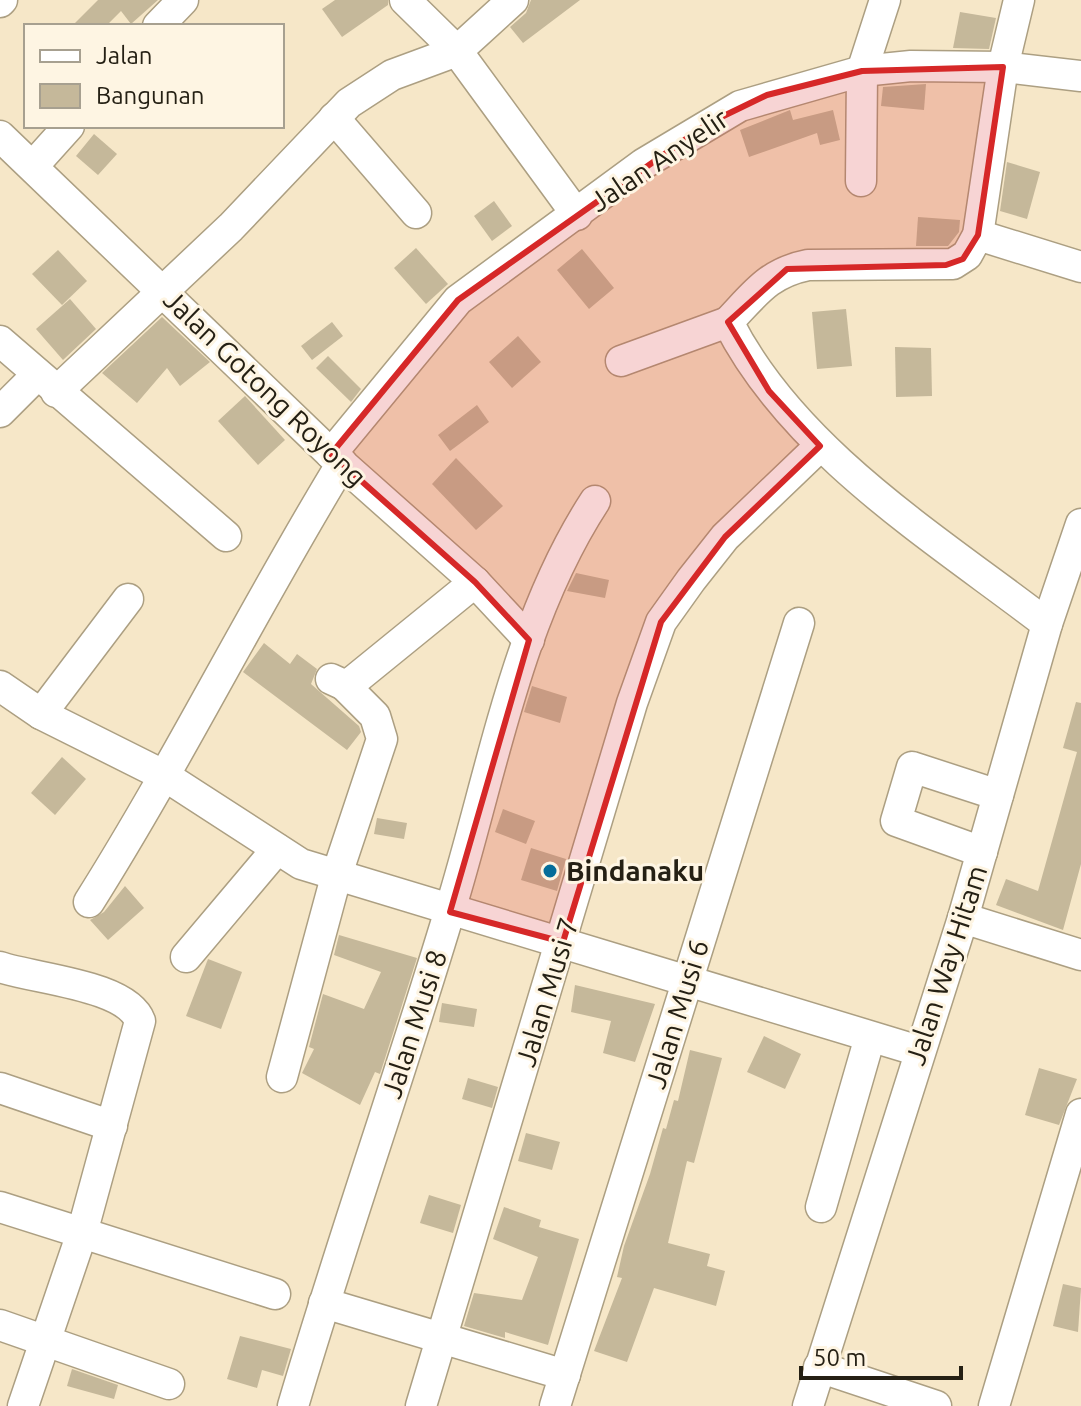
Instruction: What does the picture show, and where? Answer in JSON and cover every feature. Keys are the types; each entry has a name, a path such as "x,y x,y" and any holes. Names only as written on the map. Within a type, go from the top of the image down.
{"street":[{"path":"160,24 183,0"},
{"path":"405,0 457,51 577,215"},
{"path":"0,412 47,383 164,291 231,227 334,118 367,89 457,51 513,0"},
{"path":"861,181 862,71 885,0"},
{"path":"621,361 728,322 773,275 787,269 808,265 953,264 967,255 978,235 1003,67 1019,0"},
{"name":"Jalan Anyelir","path":"89,902 165,776 337,458 458,300 653,157 740,106 862,71 911,66 1003,67 1081,76"},
{"path":"334,118 416,213"},
{"path":"33,166 67,128"},
{"name":"Jalan Gotong Royong","path":"0,136 337,458 475,582 529,640"},
{"path":"978,235 1081,267"},
{"path":"728,322 749,363 769,391 820,446 1047,624"},
{"path":"0,341 226,536"},
{"name":"Jalan Musi 7","path":"421,1406 563,942 632,703 661,622 725,537 820,446"},
{"name":"Jalan Musi 8","path":"293,1406 450,912 529,640 570,540 595,501"},
{"name":"Jalan Way Hitam","path":"808,1406 963,918 1047,624 1079,539"},
{"path":"282,1077 336,877 382,739 375,716 338,682 475,582"},
{"path":"41,714 128,599"},
{"name":"Jalan Musi 6","path":"555,1406 799,623"},
{"path":"0,686 41,714 165,776 301,864 450,912 563,942 686,983 919,1051"},
{"path":"982,852 896,821 912,767 998,795"},
{"path":"186,957 277,849"},
{"path":"963,918 1081,955"},
{"path":"0,967 120,998 137,1012 140,1021 82,1233 23,1406"},
{"path":"821,1207 870,1037"},
{"path":"0,1088 112,1126"},
{"path":"994,1406 1081,1114"},
{"path":"0,1207 275,1294"},
{"path":"324,1303 565,1375"},
{"path":"0,1325 46,1338 169,1384"},
{"path":"819,1367 936,1406"}],"highlighted area":[{"path":"1003,67 978,235 963,259 946,265 787,269 728,322 769,391 820,446 725,537 661,622 563,942 450,912 529,640 475,582 331,454 458,300 707,124 767,95 862,71"}],"building":[{"path":"98,0 158,0 131,24 121,11 108,24 74,24"},
{"path":"335,0 388,0 388,5 342,37 322,9"},
{"path":"531,0 580,0 523,43 510,27 526,13"},
{"path":"960,12 996,18 989,49 953,48"},
{"path":"926,84 924,110 881,106 883,87"},
{"path":"790,110 793,120 833,110 840,140 820,145 817,133 749,157 740,130"},
{"path":"94,134 117,154 98,175 76,156"},
{"path":"1007,162 1040,172 1027,219 1000,211"},
{"path":"494,201 512,226 492,241 474,216"},
{"path":"918,217 960,220 959,232 948,246 916,246"},
{"path":"416,248 448,284 426,304 394,268"},
{"path":"582,249 614,288 589,309 557,270"},
{"path":"58,250 87,281 62,305 32,274"},
{"path":"70,299 96,329 63,360 36,329"},
{"path":"846,309 852,366 817,369 812,312"},
{"path":"162,317 210,362 180,386 167,368 137,403 102,373"},
{"path":"332,322 343,336 312,360 301,346"},
{"path":"518,336 541,362 512,388 489,362"},
{"path":"895,347 931,348 932,396 896,397"},
{"path":"328,356 361,389 351,402 316,368"},
{"path":"245,396 285,440 258,465 218,421"},
{"path":"477,405 489,422 450,451 438,435"},
{"path":"456,458 503,506 476,530 432,484"},
{"path":"576,573 609,580 605,598 567,591"},
{"path":"264,643 290,664 297,654 317,669 311,684 359,726 361,732 347,750 243,672"},
{"path":"532,686 567,697 560,723 524,712"},
{"path":"1076,702 1081,703 1081,864 1063,930 996,905 1006,879 1038,891 1077,752 1063,748"},
{"path":"62,757 86,779 55,815 31,793"},
{"path":"503,809 535,821 526,844 495,832"},
{"path":"377,818 407,823 404,839 374,834"},
{"name":"Bindanaku","path":"531,848 566,859 557,891 521,880"},
{"path":"125,886 144,908 108,940 90,920 104,912"},
{"path":"339,935 417,958 380,1074 375,1072 360,1105 302,1073 314,1049 309,1047 323,994 364,1009 381,972 334,955"},
{"path":"208,959 242,972 221,1029 186,1016"},
{"path":"575,985 655,1004 635,1062 603,1053 611,1021 571,1012"},
{"path":"442,1003 477,1009 474,1027 439,1022"},
{"path":"764,1036 801,1054 785,1089 747,1072"},
{"path":"690,1050 722,1058 694,1163 687,1161 668,1243 710,1254 707,1266 725,1271 716,1306 654,1288 627,1362 594,1351 622,1278 617,1277 624,1246 663,1128 666,1129 674,1100 678,1101"},
{"path":"1039,1068 1077,1079 1059,1125 1025,1115"},
{"path":"468,1078 498,1087 492,1108 462,1099"},
{"path":"526,1133 560,1142 552,1170 518,1161"},
{"path":"429,1195 461,1205 453,1233 420,1223"},
{"path":"504,1207 541,1220 539,1227 579,1239 548,1345 505,1332 505,1338 464,1326 474,1293 522,1300 538,1257 493,1239"},
{"path":"1063,1284 1081,1288 1078,1332 1053,1326"},
{"path":"240,1336 291,1349 283,1376 262,1370 257,1388 227,1379"},
{"path":"72,1369 118,1385 114,1399 67,1386"}],"place":[{"name":"Bindanaku","path":"550,871"}]}
